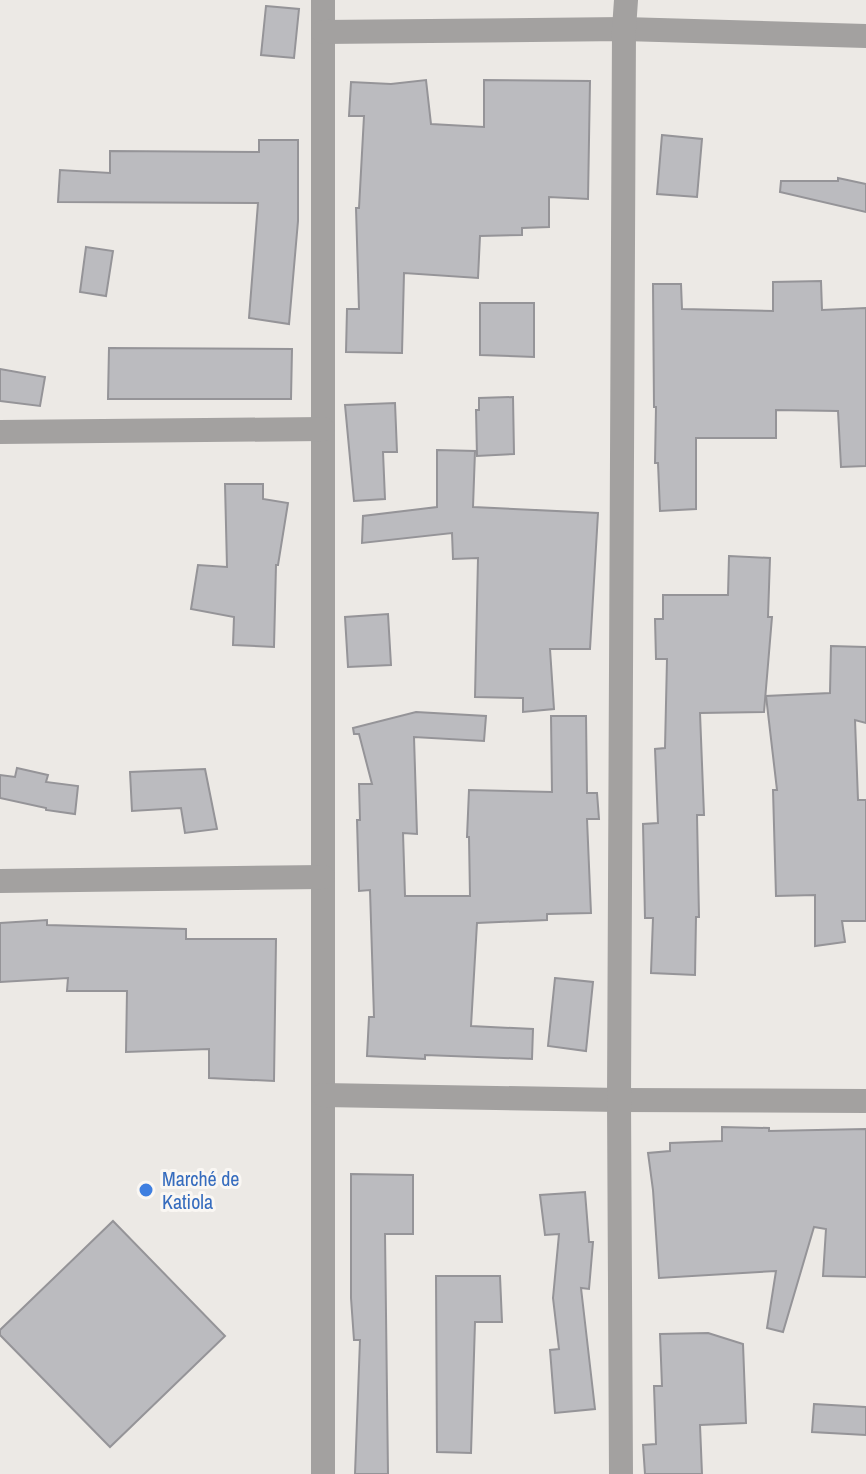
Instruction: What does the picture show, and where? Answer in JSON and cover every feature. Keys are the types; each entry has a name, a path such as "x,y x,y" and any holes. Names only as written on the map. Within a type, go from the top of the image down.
{"street":[{"path":"323,0 323,1474"},
{"path":"621,1474 619,1100 626,0"},
{"path":"323,32 624,29 866,36"},
{"path":"0,432 323,429"},
{"path":"0,881 323,877"},
{"path":"323,1095 866,1101"}],"building":[{"path":"266,6 299,9 294,58 261,55"},
{"path":"426,80 431,124 484,127 484,80 590,81 588,199 549,197 549,227 522,228 522,235 480,236 478,278 404,273 402,353 346,352 347,309 359,309 356,208 359,208 364,116 349,116 351,82 391,84"},
{"path":"662,135 702,139 697,197 657,194"},
{"path":"259,140 298,140 298,221 289,324 249,318 258,203 58,202 60,170 110,173 110,151 259,152"},
{"path":"838,178 866,184 866,212 780,192 781,181 838,181"},
{"path":"86,247 113,251 106,296 80,292"},
{"path":"821,281 822,310 866,308 866,466 841,467 838,411 776,410 776,438 696,438 696,509 660,511 658,463 655,463 653,284 681,284 682,309 773,311 773,282"},
{"path":"480,303 534,303 534,357 480,355"},
{"path":"109,348 292,349 291,399 108,399"},
{"path":"0,369 45,377 40,406 0,401"},
{"path":"513,397 514,454 477,456 476,410 479,410 479,398"},
{"path":"395,403 397,452 383,452 385,499 354,501 345,405"},
{"path":"437,450 475,451 473,507 598,513 590,649 550,649 554,709 523,712 523,698 475,697 478,558 453,559 452,533 362,543 363,516 437,507"},
{"path":"225,484 263,484 263,499 288,503 276,565 274,647 233,645 234,617 191,609 198,565 227,567"},
{"path":"729,556 770,558 768,617 772,617 764,712 700,713 704,815 697,815 699,917 696,917 695,975 651,973 653,918 645,918 643,824 658,823 655,749 665,748 667,659 656,659 655,619 663,619 663,595 728,595"},
{"path":"388,614 391,665 348,667 345,617"},
{"path":"831,646 866,647 866,723 855,720 858,800 866,800 866,921 842,921 845,942 815,946 815,895 776,896 773,790 777,790 766,696 830,693"},
{"path":"416,712 486,716 484,741 414,737 417,834 403,833 405,896 470,896 467,837 469,790 552,792 551,716 586,716 587,793 597,793 599,819 587,819 591,913 547,914 547,920 477,923 471,1026 533,1029 532,1059 367,1056 369,1017 374,1017 370,890 359,891 357,820 360,820 359,784 372,784 359,734 354,734 353,728"},
{"path":"17,768 48,775 46,782 78,786 75,814 0,798 0,775 15,777"},
{"path":"205,769 217,829 185,833 181,808 132,811 130,772"},
{"path":"47,920 47,925 186,929 186,939 276,939 274,1081 209,1078 209,1049 126,1052 127,991 67,991 68,978 0,982 0,923"},
{"path":"555,978 593,982 586,1051 548,1046"},
{"path":"722,1127 769,1128 769,1131 866,1129 866,1277 823,1276 826,1229 814,1227 783,1332 767,1328 776,1271 659,1278 648,1153 670,1151 670,1143 722,1141"},
{"path":"351,1174 413,1175 413,1234 385,1234 388,1474 355,1474 360,1340 354,1340 351,1298"},
{"path":"585,1192 589,1242 593,1242 589,1289 581,1288 595,1409 555,1413 550,1350 559,1349 553,1298 559,1234 545,1235 540,1195"},
{"path":"113,1221 225,1336 110,1447 0,1335 0,1330"},
{"path":"436,1276 500,1276 502,1322 475,1322 471,1453 437,1452"},
{"path":"708,1333 743,1344 746,1423 700,1425 702,1474 645,1474 643,1445 656,1444 654,1386 662,1386 660,1334"},
{"path":"814,1404 866,1407 866,1435 812,1432"}],"place":[{"name":"Marché de Katiola","path":"146,1190"}]}
